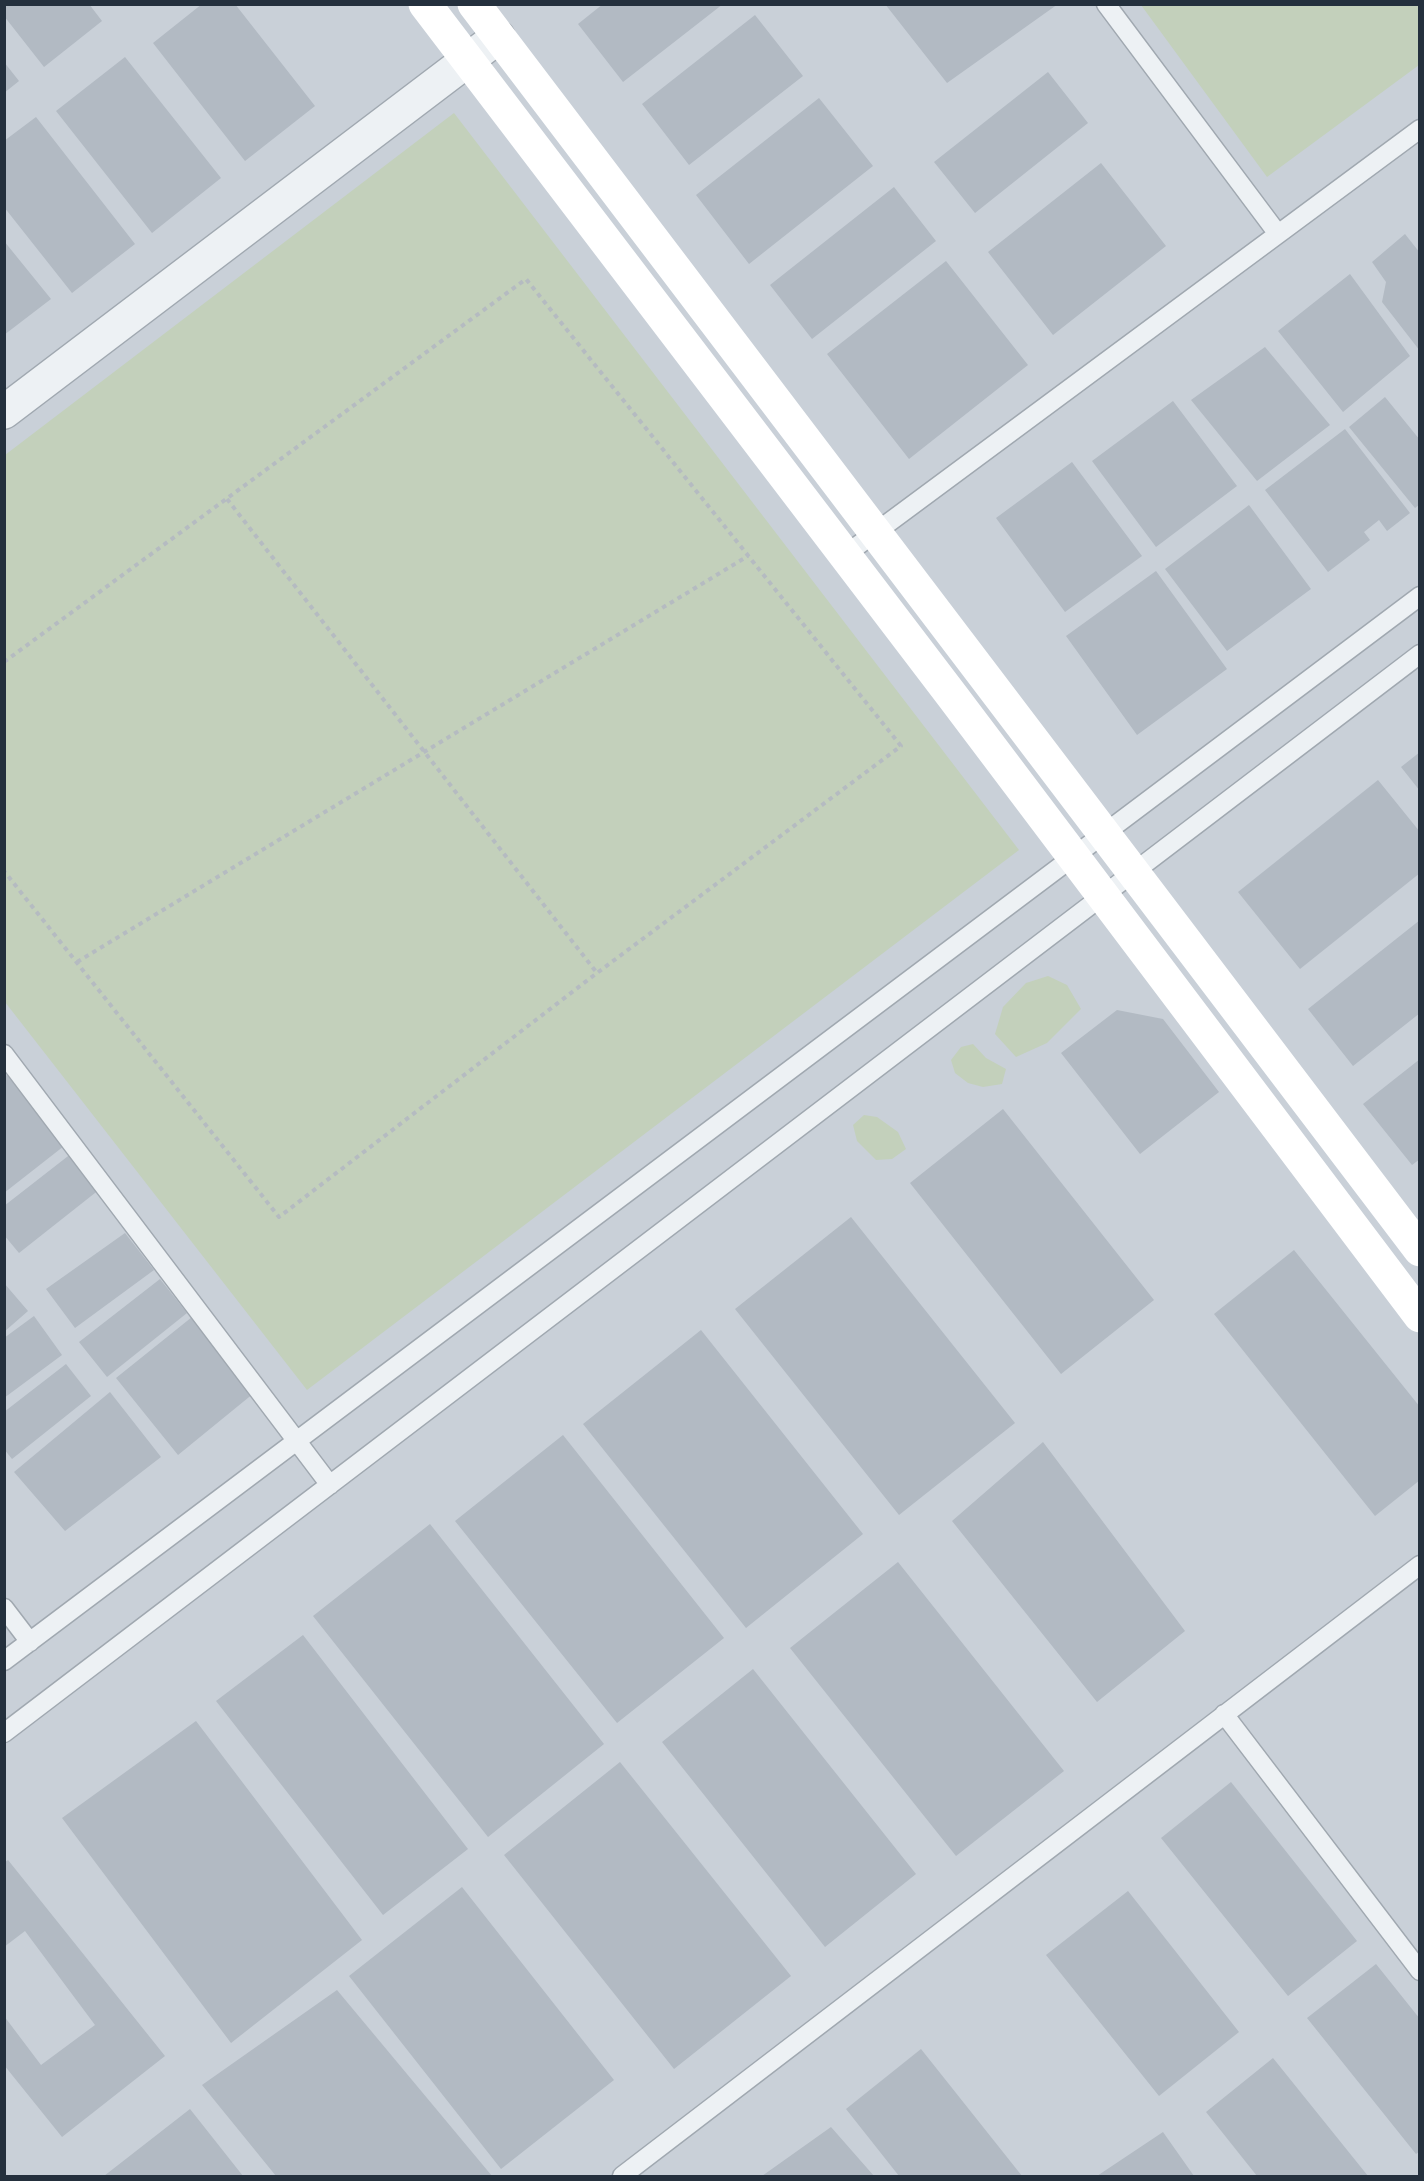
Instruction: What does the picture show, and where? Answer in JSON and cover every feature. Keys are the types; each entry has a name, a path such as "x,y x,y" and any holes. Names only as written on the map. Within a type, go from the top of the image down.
{"street":[{"path":"425,4 1074,857 1419,1316"},
{"path":"474,4 1419,1250"},
{"path":"4,412 498,37"}],"lane":[{"path":"1106,4 1278,234"},
{"path":"844,555 1419,129"},
{"path":"4,1661 1419,596"},
{"path":"4,1733 1419,654"},
{"path":"4,1054 330,1485"},
{"path":"622,2176 1419,1565"},
{"path":"4,1608 30,1642"},
{"path":"1224,1714 1419,1971"}],"path":[{"path":"4,662 526,279 901,746 597,973 279,1217 4,871"},
{"path":"227,499 597,973"},
{"path":"77,962 748,556"}],"shaded area":[{"path":"5,5 1419,5 1419,2176 5,2176"}],"green space":[{"path":"1141,5 1419,5 1419,65 1267,177"},
{"path":"454,113 1019,850 307,1390 5,1002 5,455"},
{"path":"1048,976 1067,985 1081,1009 1047,1043 1016,1057 995,1034 1003,1007 1026,983"},
{"path":"973,1044 986,1058 1006,1069 1002,1084 983,1087 968,1083 955,1073 951,1060 961,1047"},
{"path":"864,1115 877,1117 898,1132 906,1149 892,1159 876,1160 857,1141 853,1125"}],"building":[{"path":"4,4 89,4 102,21 44,67 4,16"},
{"path":"202,4 235,4 315,106 245,161 153,43"},
{"path":"603,4 723,4 623,82 578,24"},
{"path":"885,4 1058,4 947,83"},
{"path":"755,15 803,76 689,165 642,104"},
{"path":"125,57 221,178 152,233 56,111"},
{"path":"4,62 19,81 4,93"},
{"path":"1048,72 1088,123 975,213 934,162"},
{"path":"819,98 873,166 749,264 696,195"},
{"path":"36,117 135,244 72,293 4,207 4,141"},
{"path":"1101,163 1166,246 1053,335 988,252"},
{"path":"894,187 936,241 812,339 770,285"},
{"path":"1405,234 1420,253 1420,351 1382,302 1386,282 1372,262"},
{"path":"4,241 51,299 4,335"},
{"path":"946,261 1028,365 909,459 827,354"},
{"path":"1350,274 1410,356 1343,412 1278,331"},
{"path":"1265,347 1330,425 1257,481 1191,400"},
{"path":"1385,397 1420,440 1420,504 1415,508 1349,427"},
{"path":"1173,401 1237,486 1156,547 1092,461"},
{"path":"1345,429 1410,513 1387,531 1379,520 1364,532 1370,540 1328,572 1265,490"},
{"path":"1072,462 1142,556 1065,612 996,518"},
{"path":"1249,505 1311,589 1227,651 1165,569"},
{"path":"1156,571 1227,669 1137,735 1066,636"},
{"path":"1420,752 1420,791 1401,767"},
{"path":"1378,780 1420,832 1420,873 1300,969 1238,892"},
{"path":"1420,920 1420,1013 1353,1066 1308,1009"},
{"path":"1117,1010 1163,1019 1219,1092 1140,1154 1061,1053"},
{"path":"1420,1059 1420,1159 1412,1165 1363,1104"},
{"path":"7,1075 64,1146 4,1193 4,1077"},
{"path":"1003,1109 1154,1300 1061,1374 910,1183"},
{"path":"72,1153 100,1189 19,1253 4,1235 4,1206"},
{"path":"851,1217 1015,1423 899,1515 735,1309"},
{"path":"125,1233 154,1270 75,1328 46,1289"},
{"path":"1294,1250 1420,1407 1420,1480 1375,1516 1214,1314"},
{"path":"160,1279 187,1313 107,1377 79,1342"},
{"path":"4,1283 28,1311 4,1332"},
{"path":"34,1316 62,1355 4,1398 4,1338"},
{"path":"192,1317 254,1393 178,1455 116,1378"},
{"path":"701,1330 863,1534 746,1628 583,1424"},
{"path":"66,1364 91,1396 12,1459 4,1449 4,1412"},
{"path":"110,1392 161,1457 65,1531 14,1472"},
{"path":"563,1435 724,1638 617,1723 455,1521"},
{"path":"1043,1442 1185,1631 1097,1702 952,1521"},
{"path":"430,1524 604,1744 488,1837 313,1616"},
{"path":"898,1562 1064,1771 956,1856 790,1648"},
{"path":"303,1635 468,1849 383,1915 216,1701"},
{"path":"753,1669 916,1874 825,1947 662,1742"},
{"path":"196,1721 362,1940 231,2043 62,1818"},
{"path":"620,1762 791,1976 674,2069 504,1855"},
{"path":"1231,1782 1357,1941 1288,1996 1161,1838"},
{"path":"8,1860 165,2056 62,2137 4,2065 4,2016 41,2065 95,2025 25,1931 4,1947 4,1863"},
{"path":"462,1887 614,2080 501,2169 349,1976"},
{"path":"1128,1891 1239,2032 1159,2096 1046,1955"},
{"path":"1376,1964 1420,2019 1420,2151 1416,2154 1307,2018"},
{"path":"337,1990 492,2176 276,2176 202,2085"},
{"path":"921,2049 1022,2176 899,2176 846,2109"},
{"path":"1273,2058 1368,2176 1257,2176 1206,2112"},
{"path":"190,2109 243,2176 104,2176"},
{"path":"831,2127 874,2176 762,2176"},
{"path":"1163,2132 1194,2176 1097,2176"}]}
